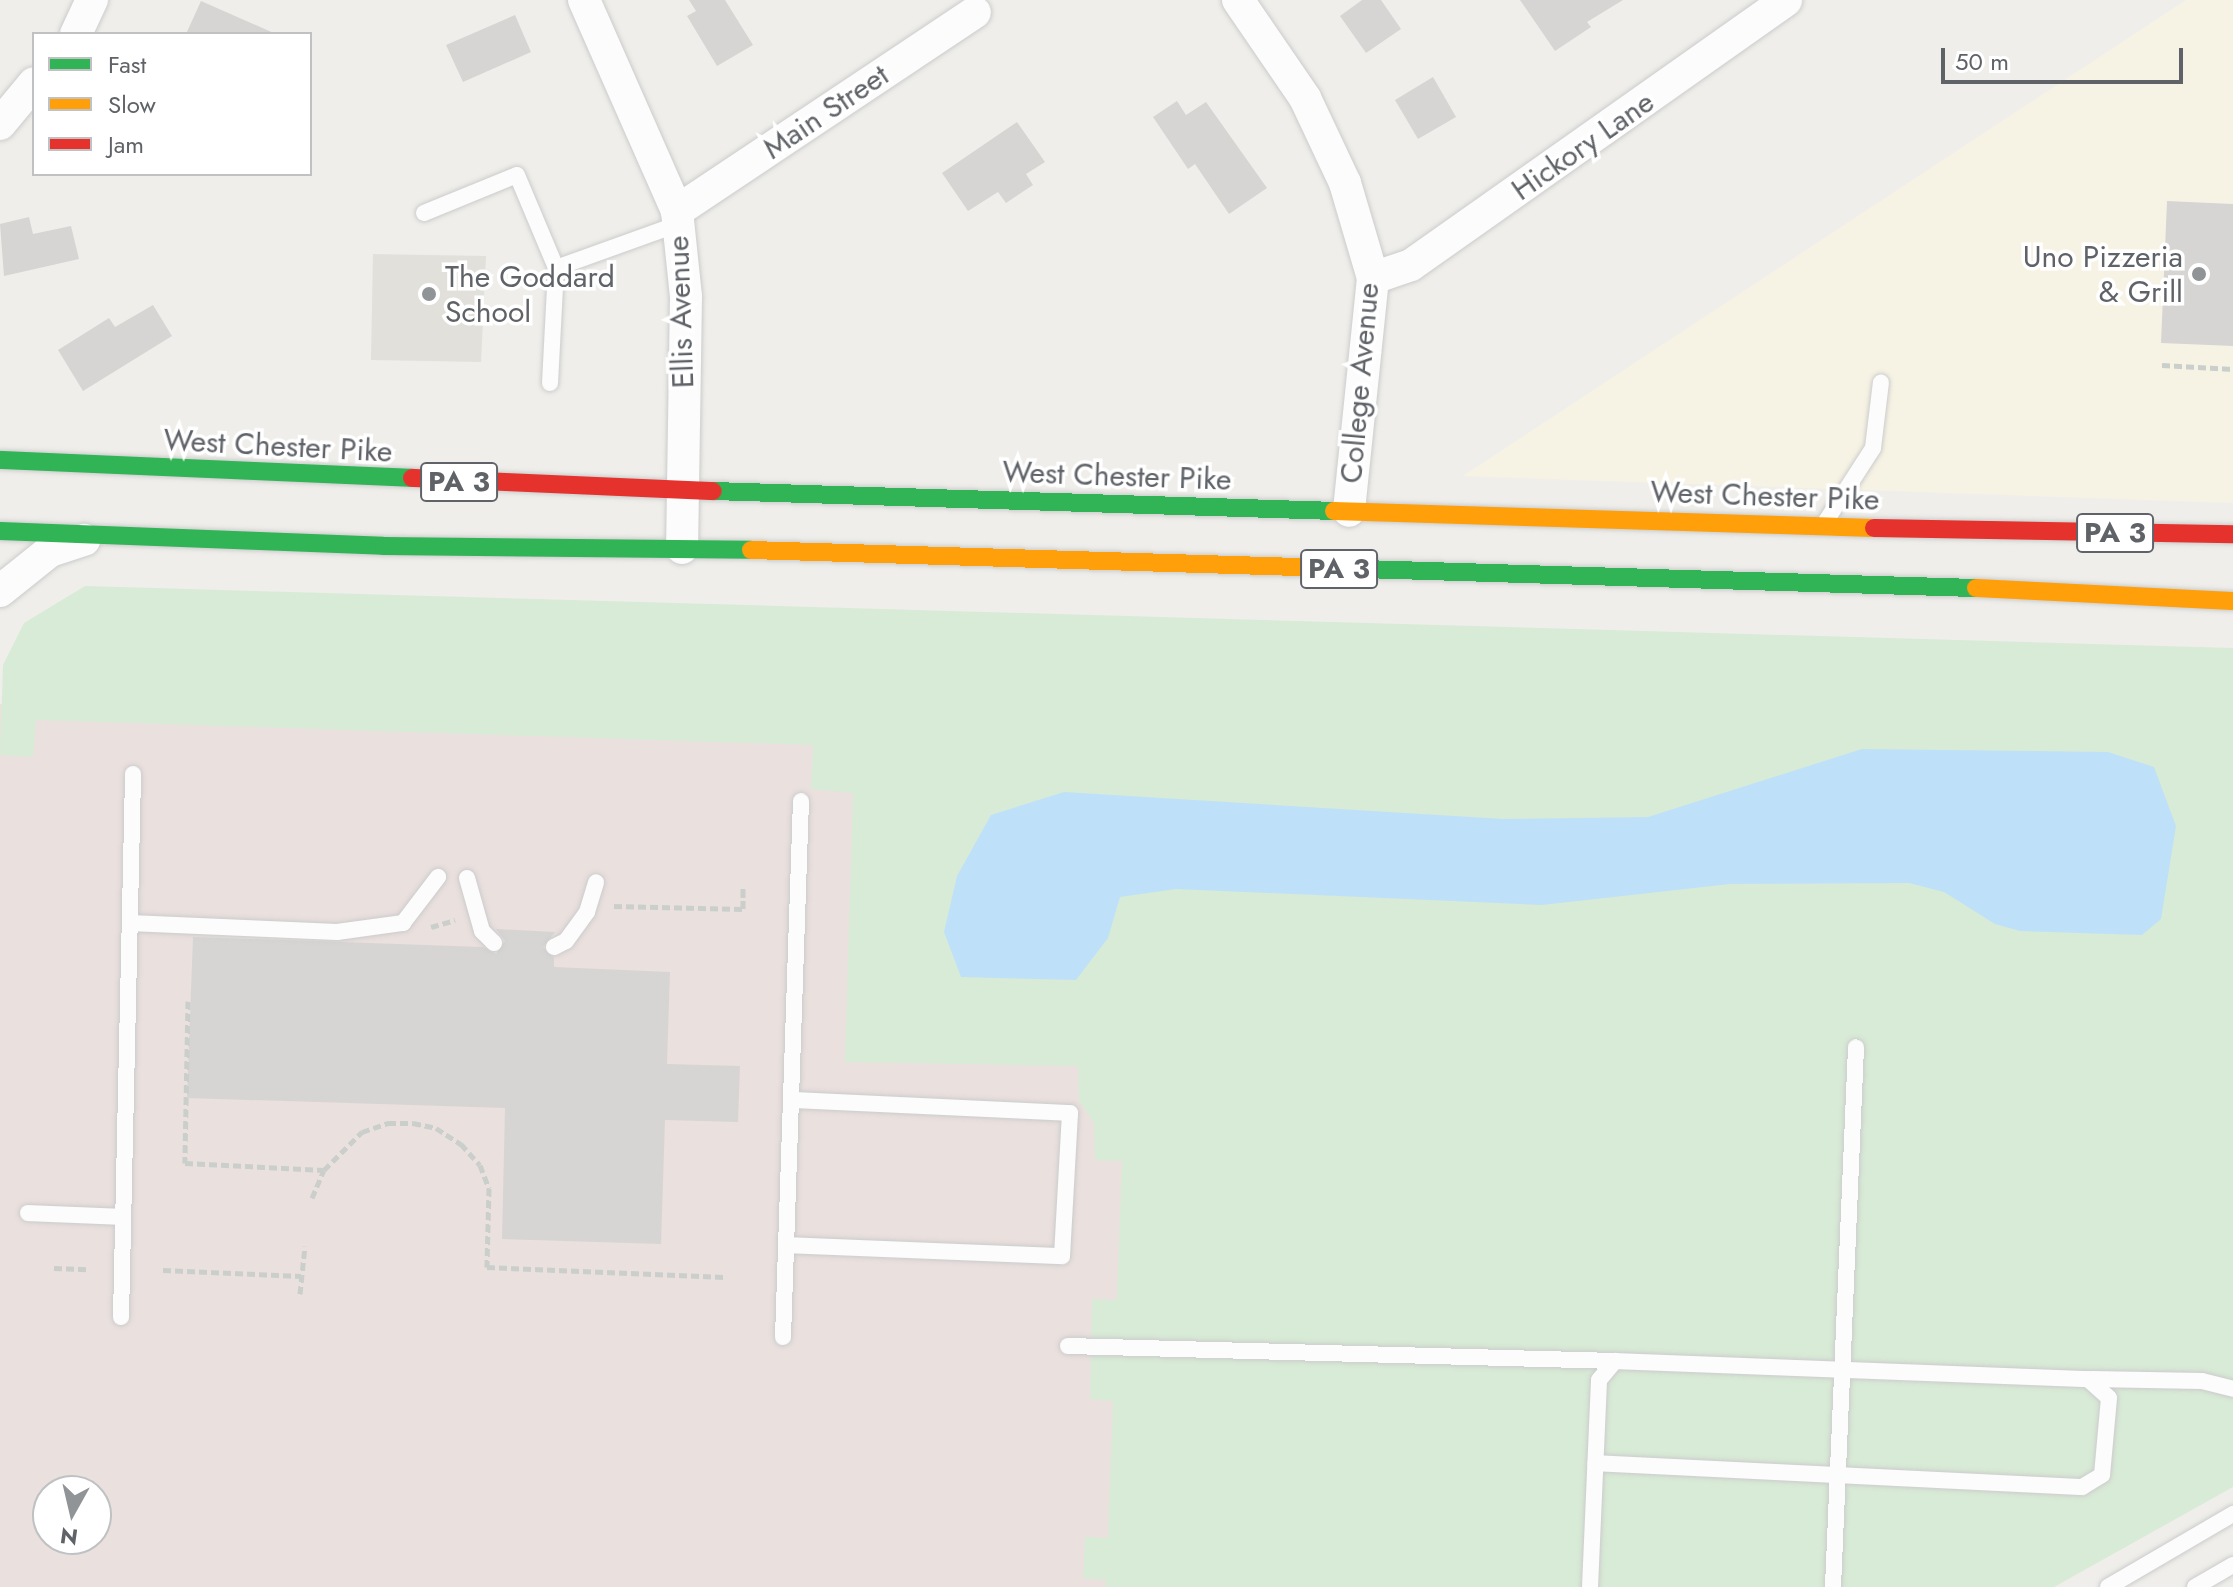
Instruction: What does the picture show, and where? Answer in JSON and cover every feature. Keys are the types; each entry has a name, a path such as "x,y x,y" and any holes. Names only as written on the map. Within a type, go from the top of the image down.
{"highway":[{"name":"West Chester Pike","path":"1,460 683,490 1822,526 2233,534"},
{"name":"PA 3","path":"0,531 383,546 682,548 2233,601"}],"street":[{"path":"77,32 92,0"},
{"name":"Ellis Avenue","path":"584,0 678,217 686,297 682,548"},
{"name":"College Avenue","path":"1238,0 1305,98 1345,183 1373,278 1349,511"},
{"name":"Hickory Lane","path":"1373,278 1423,257 1786,0"},
{"name":"Main Street","path":"678,217 975,12"},
{"path":"0,124 32,85"},
{"path":"0,591 50,551 70,542 110,536"}],"lane":[{"path":"424,213 517,175 556,268 550,383"},
{"path":"556,268 678,217"},
{"path":"1822,526 1873,448 1881,382"},
{"path":"121,1317 133,774"},
{"path":"783,1337 801,801"},
{"path":"130,923 337,932 403,923 438,877"},
{"path":"467,878 482,931 494,943"},
{"path":"554,947 566,941 587,912 596,882"},
{"path":"1833,1587 1856,1047"},
{"path":"786,1245 1062,1256 1070,1113 791,1100"},
{"path":"28,1213 123,1217"},
{"path":"1068,1346 2202,1381 2233,1389"},
{"path":"1590,1587 1599,1380 1615,1361"},
{"path":"1596,1463 2094,1483 2102,1475 2109,1398 2088,1379"},
{"path":"2108,1587 2233,1514"},
{"path":"2195,1587 2233,1565"}],"path":[{"path":"2162,365 2233,369"},
{"path":"604,905 743,909 743,887"},
{"path":"425,930 453,919 462,924"},
{"path":"188,1001 185,1163 324,1170"},
{"path":"312,1198 324,1170 362,1132 388,1123 436,1128 471,1154 489,1188 487,1267 725,1277"},
{"path":"300,1294 305,1246"},
{"path":"54,1268 88,1269"},
{"path":"163,1270 301,1276"}],"shaded area":[{"path":"2186,0 2233,0 2233,503 1463,476"},
{"name":"The Goddard School","path":"373,254 486,256 481,362 371,360"},
{"path":"0,704 892,737 1225,1044 1195,1587 0,1587"}],"green space":[{"path":"85,586 2233,648 2233,1487 2054,1587 1106,1587 1106,1580 1083,1578 1085,1537 1108,1538 1113,1401 1090,1399 1092,1299 1117,1300 1122,1161 1095,1160 1094,1123 1079,1101 1078,1066 845,1062 853,793 811,789 813,745 36,720 33,757 0,755 3,665 24,623"}],"water":[{"path":"1862,749 2108,752 2154,767 2176,826 2161,919 2142,935 2020,931 1995,924 1944,892 1909,883 1730,884 1542,905 1176,889 1120,897 1108,938 1076,980 961,977 944,932 957,876 991,815 1064,792 1504,819 1648,817"}],"building":[{"path":"689,0 725,0 753,45 717,66 687,16 696,11"},
{"path":"1362,0 1381,0 1401,29 1366,53 1340,16"},
{"path":"1520,0 1623,0 1587,22 1591,27 1555,51"},
{"path":"201,1 271,32 187,32"},
{"path":"515,15 531,52 463,82 446,45"},
{"path":"1433,77 1456,117 1418,139 1395,100"},
{"path":"1177,101 1186,115 1206,102 1267,188 1229,214 1195,164 1188,169 1153,117"},
{"path":"1017,122 1045,162 1026,174 1033,185 1006,203 998,192 968,211 942,173"},
{"name":"Uno Pizzeria & Grill","path":"2167,201 2233,204 2233,346 2161,343"},
{"path":"29,217 33,234 71,226 79,259 4,276 0,224"},
{"path":"153,305 172,336 83,391 58,350 109,318 115,327"},
{"path":"496,929 555,932 543,947 554,958 554,967 670,972 667,1064 740,1066 738,1122 665,1120 661,1244 502,1239 505,1108 187,1098 193,937 483,947 496,954 505,941"}],"traffic: fast":[{"path":"0,460 412,478"},
{"path":"713,491 1334,511"},
{"path":"0,531 383,546 751,550"},
{"path":"1363,569 1976,588"}],"traffic: slow":[{"path":"1334,511 1874,528"},
{"path":"751,550 1363,569"},
{"path":"1976,588 2233,601"}],"traffic: jam":[{"path":"412,478 713,491"},
{"path":"1874,528 2233,534"}],"place":[{"name":"Uno Pizzeria & Grill","path":"2199,274"},
{"name":"The Goddard School","path":"429,294"}]}
